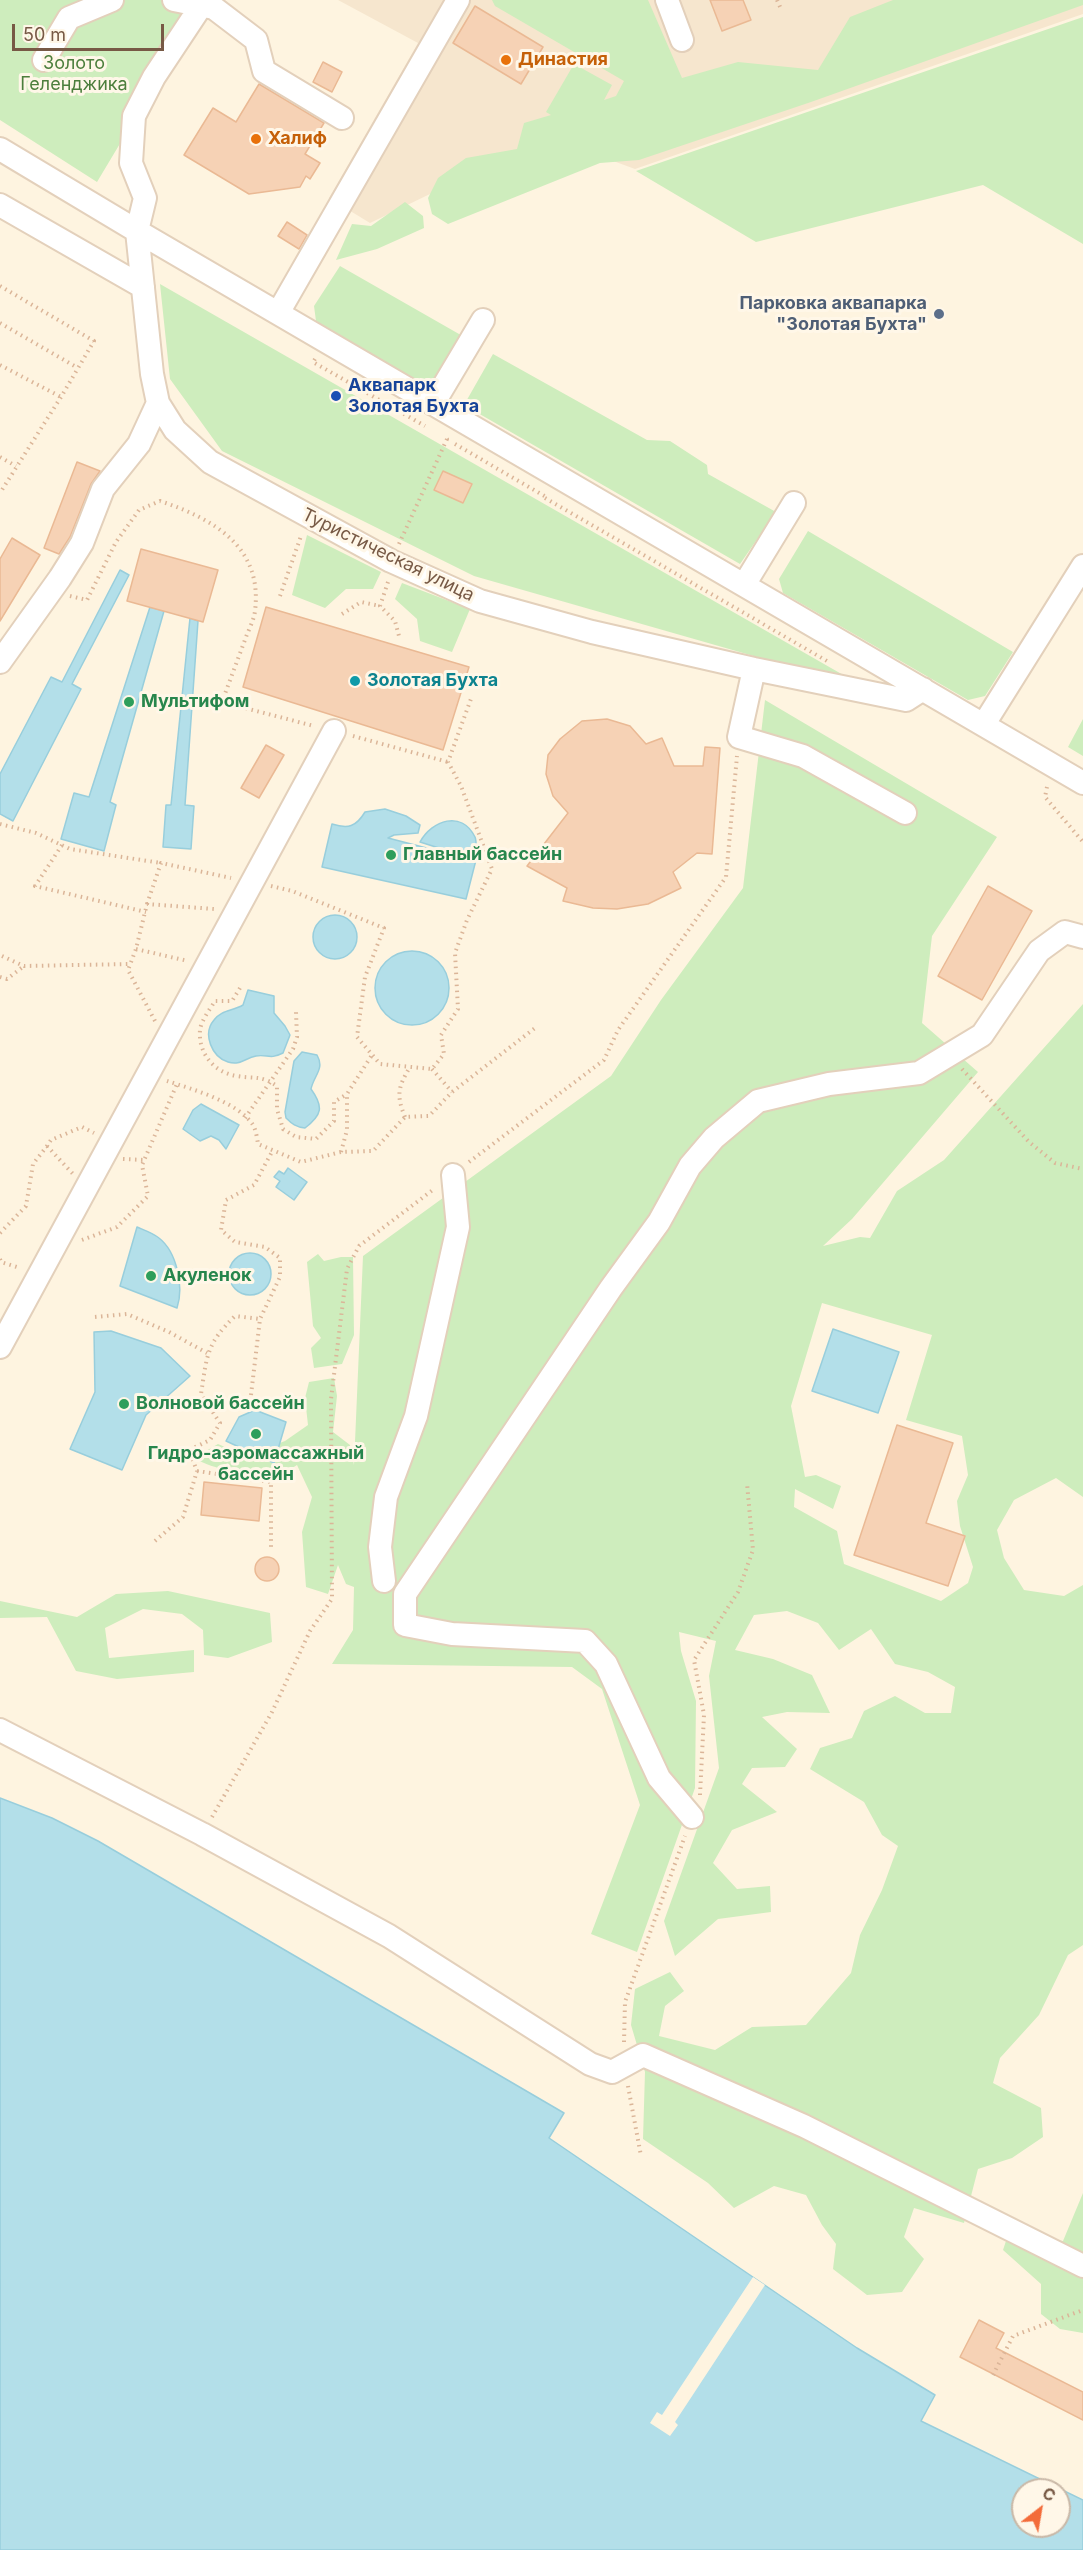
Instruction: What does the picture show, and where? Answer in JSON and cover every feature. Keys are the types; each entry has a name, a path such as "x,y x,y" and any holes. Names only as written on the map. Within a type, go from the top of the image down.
{"street":[{"path":"44,60 69,18 112,0"},
{"path":"174,0 203,3 214,8 256,40 264,71 342,118"},
{"path":"278,313 458,0"},
{"path":"667,0 682,40"},
{"path":"136,231 145,198 131,163 134,116 154,77 203,3"},
{"path":"0,149 136,231 1083,783"},
{"path":"0,205 143,287"},
{"name":"Туристическая улица","path":"136,231 152,374 158,403 174,430 210,462 391,561 480,601 592,632 754,669 906,700 923,689"},
{"path":"433,404 483,320"},
{"path":"0,662 82,543 103,489 139,444 158,403"},
{"path":"744,585 794,503"},
{"path":"984,724 1083,566"},
{"path":"754,669 739,737 803,756 905,813"},
{"path":"0,1347 250,882 334,731"},
{"path":"692,1817 659,1778 606,1664 585,1641 452,1634 405,1625 405,1594 611,1288 659,1222 690,1166 714,1138 758,1101 829,1084 920,1073 982,1035 1039,951 1065,932 1083,937"},
{"path":"384,1581 380,1547 386,1497 416,1416 458,1227 453,1175"},
{"path":"0,1730 202,1834 389,1936 590,2064 612,2073 643,2055 804,2126 1083,2266"}],"path":[{"path":"777,0 781,9"},
{"path":"0,286 94,341 62,397 0,493"},
{"path":"0,323 78,368"},
{"path":"326,341 313,362 426,427"},
{"path":"0,364 62,397"},
{"path":"380,606 393,569 391,561 447,439 437,433"},
{"path":"0,457 16,466"},
{"path":"545,498 828,662"},
{"path":"50,592 87,600 116,542 139,510 160,501 187,510 226,533 247,556 256,583 255,613 222,702 239,704 447,762 461,786 492,869 467,920 455,953 458,1009 441,1035 444,1054 432,1069"},
{"path":"280,596 307,515"},
{"path":"342,614 361,602 380,606 395,621 399,636"},
{"path":"447,762 472,696"},
{"path":"202,1834 273,1712 310,1631 332,1599 331,1399 347,1269 359,1246 604,1060 618,1030 726,877 739,737"},
{"path":"1047,786 1045,797 1083,842"},
{"path":"0,824 36,833 70,849 161,863 292,891 384,928 365,978 357,1037 380,1064 432,1069 452,1092"},
{"path":"62,845 35,886 146,912"},
{"path":"161,863 128,970 165,1040"},
{"path":"147,904 235,910"},
{"path":"136,949 206,965"},
{"path":"2,956 24,966 130,964"},
{"path":"0,978 7,979 24,966"},
{"path":"240,988 232,1000 215,1001 200,1028 205,1053 214,1068 237,1076 258,1076 277,1086 277,1109 283,1129 296,1137 316,1139 334,1121 334,1102 347,1094 372,1055"},
{"path":"244,1118 293,1048 297,1037 296,1012"},
{"path":"150,1068 167,1081 198,1090 235,1110 253,1125 258,1143 301,1162 341,1152 373,1151 405,1117 429,1116 452,1092 535,1028"},
{"path":"949,1055 1029,1142 1055,1163 1083,1169"},
{"path":"405,1117 398,1100 401,1082 410,1067"},
{"path":"52,1251 117,1227 148,1196 142,1165 177,1084"},
{"path":"341,1152 347,1130 347,1094"},
{"path":"0,1233 26,1206 33,1164 51,1140 82,1127 111,1142"},
{"path":"47,1146 86,1187"},
{"path":"250,1395 260,1319 280,1277 280,1258 265,1247 235,1242 221,1230 226,1200 254,1185 273,1150"},
{"path":"95,1317 127,1314 169,1332 207,1353"},
{"path":"155,1542 183,1517 197,1471 189,1450 210,1440 220,1422 201,1394 207,1353 217,1334 235,1316 260,1319"},
{"path":"197,1471 271,1482 271,1551"},
{"path":"993,2375 1013,2336 1083,2310"}],"shaded area":[{"path":"338,0 1083,0 1083,14 635,169 548,137 370,223 329,198 418,43"}],"green space":[{"name":"Золото Геленджика","path":"0,0 206,0 97,182 0,120"},
{"path":"492,0 648,0 682,78 738,62 818,70 850,17 893,0 1083,0 1083,5 811,102 639,160 600,163 448,224 432,214 428,198 438,178 466,158 517,149 524,123 551,115 546,112 574,64 612,85 604,100 616,96 624,81 495,6"},
{"path":"1083,17 1083,244 983,185 756,242 636,171"},
{"path":"405,202 423,216 424,228 377,249 336,260 352,224 371,226"},
{"path":"340,266 466,338 433,390 316,321 314,306"},
{"path":"160,284 845,676 841,681 474,576 222,451 170,379"},
{"path":"493,354 647,440 670,441 707,465 708,474 776,512 740,564 464,405"},
{"path":"808,531 1013,652 985,696 968,700 783,593 779,579"},
{"path":"307,535 381,572 373,589 346,589 325,608 292,595"},
{"path":"402,583 470,609 452,652 420,641 417,619 395,599"},
{"path":"765,700 997,837 932,936 922,1023 978,1072 852,1219 823,1246 860,1237 870,1238 897,1191 944,1160 1083,1004 1083,1497 1056,1478 1014,1500 997,1530 1004,1558 1024,1590 1064,1596 1083,1585 1083,1945 1068,1955 1039,2015 1000,2058 993,2083 1041,2108 1043,2137 1012,2158 978,2169 964,2223 914,2208 904,2237 924,2259 902,2292 867,2295 833,2269 836,2244 822,2225 806,2195 774,2186 734,2208 708,2183 643,2139 645,2072 631,2025 635,1989 670,1972 684,1991 665,2006 659,2036 715,2050 752,2027 806,2025 851,1973 860,1935 882,1890 898,1846 882,1835 864,1802 810,1769 820,1748 852,1738 864,1711 895,1696 925,1713 951,1713 955,1687 928,1672 895,1664 871,1629 839,1650 818,1623 787,1611 754,1615 735,1650 773,1659 812,1675 830,1713 787,1712 762,1717 797,1749 785,1767 752,1768 742,1784 777,1812 732,1830 713,1863 737,1889 770,1886 771,1912 718,1919 675,1956 664,1921 719,1768 709,1676 716,1641 679,1632 681,1651 696,1701 695,1788 637,1952 591,1934 640,1805 602,1689 572,1667 332,1664 353,1630 354,1587 346,1584 338,1565 328,1594 306,1587 302,1532 312,1497 297,1465 280,1475 263,1476 226,1470 198,1460 206,1451 218,1444 246,1456 285,1441 308,1425 305,1398 309,1382 334,1378 337,1396 333,1432 350,1445 354,1465 363,1256 611,1076 661,1000 743,888","holes":["822,1303 932,1335 906,1420 962,1436 968,1475 957,1501 960,1526 973,1567 968,1583 941,1601 844,1564 837,1531 794,1507 795,1489 833,1509 841,1486 816,1475 805,1477 791,1406"]},
{"path":"1083,719 1083,756 1068,747"},
{"path":"318,1254 324,1261 353,1257 354,1335 342,1364 314,1368 311,1348 321,1338 313,1326 307,1262"},
{"path":"168,1591 270,1613 272,1642 228,1658 204,1655 203,1630 182,1614 143,1609 105,1628 109,1658 194,1650 194,1672 117,1679 76,1671 47,1617 0,1618 0,1601 77,1617 116,1594"},
{"path":"1083,2193 1083,2333 1060,2329 1041,2314 1041,2284 1003,2250 1012,2223 1046,2239 1063,2241"}],"water":[{"path":"120,570 129,575 72,684 81,689 13,821 0,814 0,774 51,677 62,682"},
{"name":"Мультифом","path":"150,607 164,611 110,802 116,805 104,851 61,839 74,793 89,797"},
{"path":"190,618 198,621 185,805 194,806 191,849 163,847 166,805 171,805"},
{"name":"Главный бассейн","path":"385,809 406,816 420,825 418,833 394,835 388,838 442,852 442,849 420,842 425,834 447,821 463,823 469,829 476,839 476,856 456,850 455,854 476,860 466,899 322,867 332,824 351,826 365,812"},
{"path":"335,915 343,916 351,921 356,929 356,945 351,953 343,958 335,959 327,958 319,953 314,945 313,937 314,929 319,921 327,916"},
{"path":"412,951 433,957 443,967 449,988 443,1009 433,1019 412,1025 391,1019 381,1009 375,988 381,967 391,957"},
{"path":"248,990 274,996 274,1013 290,1035 283,1053 256,1056 232,1063 222,1059 213,1050 209,1038 210,1026 220,1014 243,1005"},
{"path":"302,1052 317,1055 320,1064 311,1089 318,1101 318,1115 305,1128 290,1122 285,1112 294,1061"},
{"path":"201,1104 239,1125 226,1149 219,1140 211,1136 200,1141 183,1129 193,1110"},
{"path":"288,1168 307,1182 294,1200 276,1187 280,1181 274,1177 279,1171 284,1174"},
{"name":"Акуленок","path":"137,1227 157,1236 170,1252 179,1280 177,1308 120,1286"},
{"path":"250,1253 258,1254 265,1259 270,1266 270,1282 265,1289 258,1294 250,1295 242,1294 235,1289 230,1282 229,1274 230,1266 235,1259 242,1254"},
{"path":"833,1329 899,1352 878,1413 812,1391"},
{"name":"Волновой бассейн","path":"111,1331 161,1348 190,1376 146,1415 122,1470 70,1449 95,1392 94,1332"},
{"name":"Гидро-аэромассажный бассейн","path":"255,1410 286,1422 274,1463 226,1441 239,1417"},
{"path":"0,1798 52,1818 98,1841 564,2113 549,2138 857,2348 935,2395 921,2421 1038,2478 1011,2478 1011,2538 1071,2538 1071,2494 1083,2500 1083,2550 0,2550"}],"pier":[{"path":"753,2277 765,2285 675,2422 678,2425 670,2436 650,2423 657,2412 662,2415"}],"building":[{"path":"710,0 743,0 751,20 722,31"},
{"path":"475,6 543,47 521,84 453,43"},
{"path":"323,62 342,72 332,92 313,82"},
{"path":"259,84 324,123 305,154 320,163 310,179 306,176 300,187 249,194 184,155 213,108 236,122"},
{"path":"287,222 307,235 299,249 278,236"},
{"path":"77,462 100,471 91,484 70,537 59,554 44,548"},
{"path":"443,471 472,484 463,503 434,490"},
{"path":"12,538 40,555 0,621 0,559"},
{"path":"141,549 218,570 203,622 127,601"},
{"name":"Золотая Бухта","path":"266,607 469,667 443,750 243,687"},
{"path":"607,719 630,726 646,744 662,738 674,766 703,766 705,747 720,748 712,854 697,853 673,872 681,888 648,904 617,909 593,908 563,901 567,888 527,866 568,813 553,796 546,774 548,755 560,739 582,721"},
{"path":"266,745 284,755 259,798 241,788"},
{"path":"988,886 1032,911 982,1000 938,976"},
{"path":"897,1425 953,1443 926,1523 965,1536 948,1586 854,1555"},
{"path":"204,1482 262,1488 259,1521 201,1515"},
{"path":"267,1557 275,1561 279,1569 275,1577 267,1581 259,1577 255,1569 259,1561"},
{"path":"979,2320 1004,2333 996,2348 1083,2392 1083,2420 960,2357"}],"place":[{"name":"Династия","path":"506,60"},
{"name":"Халиф","path":"256,139"},
{"name":"Парковка аквапарка \"Золотая Бухта\"","path":"939,314"},
{"name":"Аквапарк Золотая Бухта","path":"336,396"},
{"name":"Золотая Бухта","path":"355,681"},
{"name":"Мультифом","path":"129,702"},
{"name":"Главный бассейн","path":"391,855"},
{"name":"Акуленок","path":"151,1276"},
{"name":"Волновой бассейн","path":"124,1404"},
{"name":"Гидро-аэромассажный бассейн","path":"256,1434"}]}
